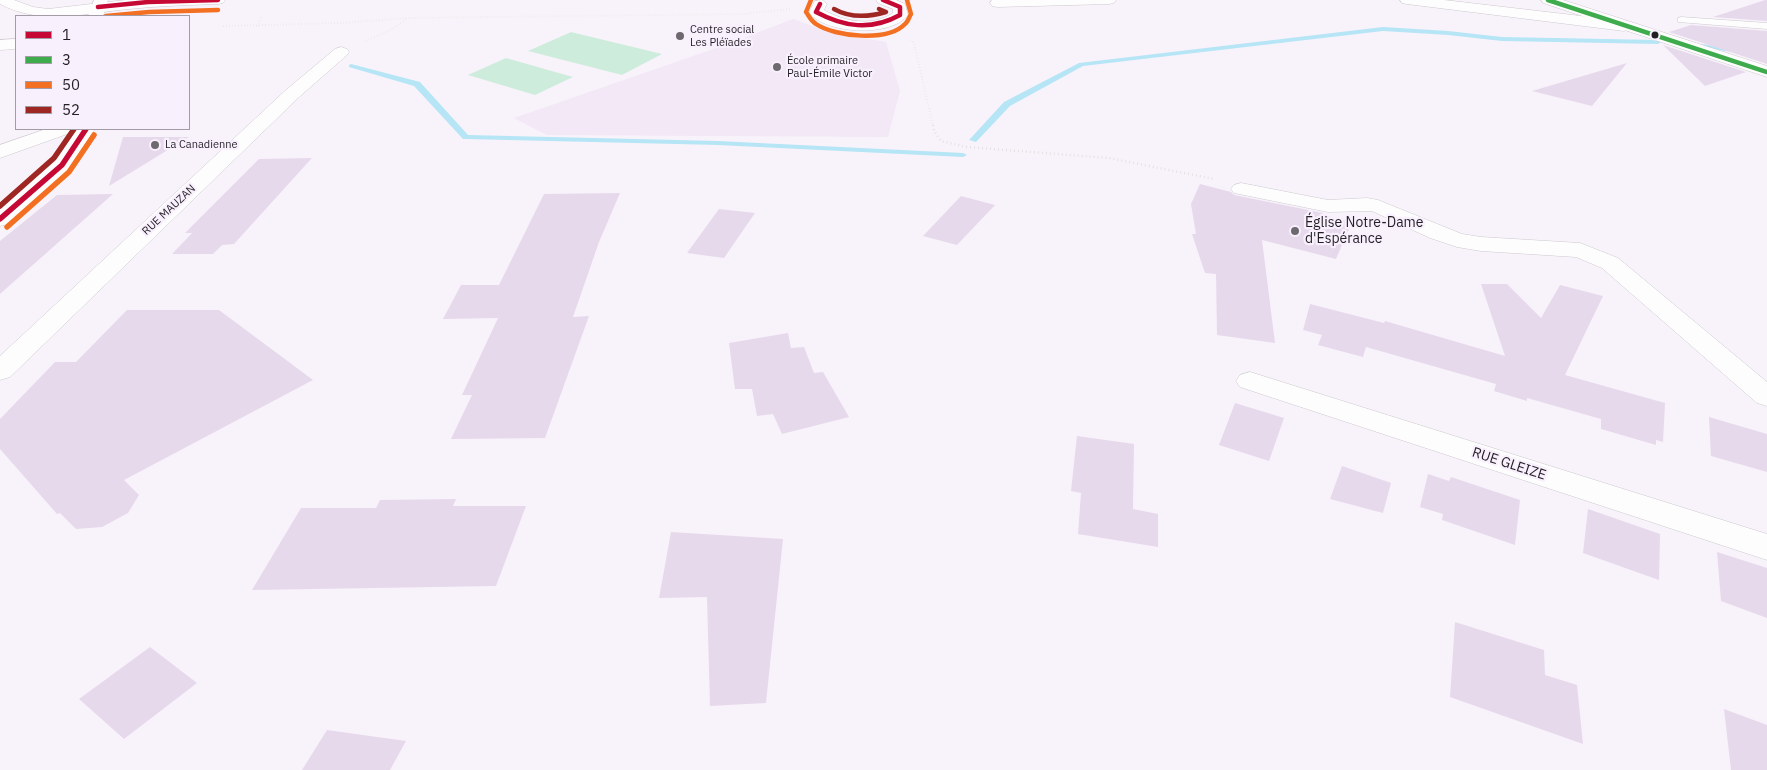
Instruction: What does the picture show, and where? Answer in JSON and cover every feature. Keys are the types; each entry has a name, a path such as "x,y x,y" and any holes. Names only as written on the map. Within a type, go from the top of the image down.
{"street":[{"path":"3,0 22,10 46,12 105,6 218,0"},
{"path":"825,2 816,12 825,18 851,25 878,25 900,15 900,7 883,0"},
{"path":"997,3 1109,0"},
{"path":"1407,0 1624,26"},
{"path":"1548,0 1767,72"},
{"path":"796,4 825,2"},
{"path":"0,45 15,44"},
{"name":"RUE MAUZAN","path":"0,371 285,100 341,52"},
{"path":"0,152 59,130"},
{"path":"0,219 62,165 85,130"},
{"path":"1241,189 1328,206 1356,203 1378,206 1438,234 1481,244 1580,250 1610,263 1767,397"},
{"name":"RUE GLEIZE","path":"1250,381 1767,547"}],"lane":[{"path":"1681,20 1767,26"}],"path":[{"path":"218,26 257,26 408,18 742,14 796,4"},
{"path":"257,26 262,16"},
{"path":"341,52 390,30 408,18"},
{"path":"878,25 899,32 914,43 934,131 941,141 967,147 1110,158 1229,182 1241,189"}],"shaded area":[{"name":"École primaire Paul-Émile Victor","path":"793,19 832,33 886,42 900,91 888,137 547,135 514,118 728,44"}],"green space":[{"path":"571,32 662,54 622,75 528,51"},
{"path":"506,58 573,77 535,95 468,75"}],"building":[{"path":"1767,0 1767,21 1713,17"},
{"path":"1691,25 1767,31 1767,64 1669,32"},
{"path":"1663,45 1746,72 1705,86"},
{"path":"1627,63 1592,106 1532,91"},
{"path":"123,137 189,137 109,186"},
{"path":"312,158 234,244 222,245 213,254 172,254 192,233 185,233 259,159"},
{"path":"1200,184 1231,192 1234,195 1323,213 1323,215 1352,222 1336,259 1262,240 1275,343 1217,335 1216,274 1205,273 1192,234 1196,234 1191,204"},
{"path":"620,193 599,242 573,317 589,316 545,438 451,439 472,395 462,395 498,318 443,319 461,285 499,285 544,194"},
{"path":"113,194 0,294 0,241 57,195"},
{"path":"961,196 995,205 957,245 923,236"},
{"path":"719,209 755,213 724,258 687,253"},
{"path":"1481,284 1507,284 1541,318 1560,285 1603,296 1565,375 1665,403 1663,442 1656,440 1656,445 1601,429 1601,419 1527,398 1527,401 1494,391 1496,384 1366,347 1363,357 1318,345 1322,335 1303,330 1310,304 1384,323 1385,321 1505,356"},
{"path":"127,310 219,310 313,380 124,480 139,495 128,513 102,527 76,529 60,513 57,514 0,449 0,419 55,362 76,362"},
{"path":"788,333 791,348 804,347 814,373 823,372 849,417 782,434 773,414 757,416 752,389 735,389 729,343"},
{"path":"1235,403 1284,418 1269,461 1219,445"},
{"path":"1709,417 1767,434 1767,472 1711,456"},
{"path":"1077,436 1134,444 1133,509 1158,514 1158,547 1078,534 1081,493 1071,491"},
{"path":"1342,466 1391,483 1383,513 1330,499"},
{"path":"1428,474 1449,481 1451,477 1520,500 1515,545 1442,520 1443,514 1420,507"},
{"path":"456,499 453,506 526,506 496,586 252,590 301,508 376,508 380,500"},
{"path":"1588,509 1660,534 1659,580 1583,553"},
{"path":"671,532 783,539 766,703 710,706 707,597 659,598"},
{"path":"1717,552 1767,568 1767,618 1721,601"},
{"path":"1455,622 1544,650 1545,675 1577,685 1583,744 1450,697"},
{"path":"150,647 197,683 124,739 79,699"},
{"path":"1724,709 1767,725 1767,770 1731,770"},
{"path":"327,730 406,741 390,770 302,770"}],"waterway":[{"path":"973,140 1007,104 1081,64 1383,29 1502,39 1658,42"},
{"path":"1701,46 1732,50"},
{"path":"351,66 417,84 466,137 718,143 963,155"}],"transit line":[{"name":"1","path":"98,7 148,2 218,0"},
{"name":"50","path":"811,0 806,12 814,23 829,31 849,35 870,35 890,32 905,25 911,14 907,0"},
{"name":"1","path":"820,4 816,12 826,17 847,24 869,26 890,21 900,15 900,7 883,0"},
{"name":"3","path":"1548,0 1767,72"},
{"name":"52","path":"834,9 845,14 859,16 886,12 879,9"},
{"name":"50","path":"117,15 218,10"},
{"name":"52","path":"0,206 54,158 73,130"},
{"name":"1","path":"0,219 62,165 85,130"},
{"name":"50","path":"7,227 69,172 94,135"}],"place":[{"name":"Centre social Les Pléïades","path":"680,36"},
{"name":"École primaire Paul-Émile Victor","path":"777,67"},
{"name":"La Canadienne","path":"155,145"},
{"name":"Église Notre-Dame d'Espérance","path":"1295,231"}]}
